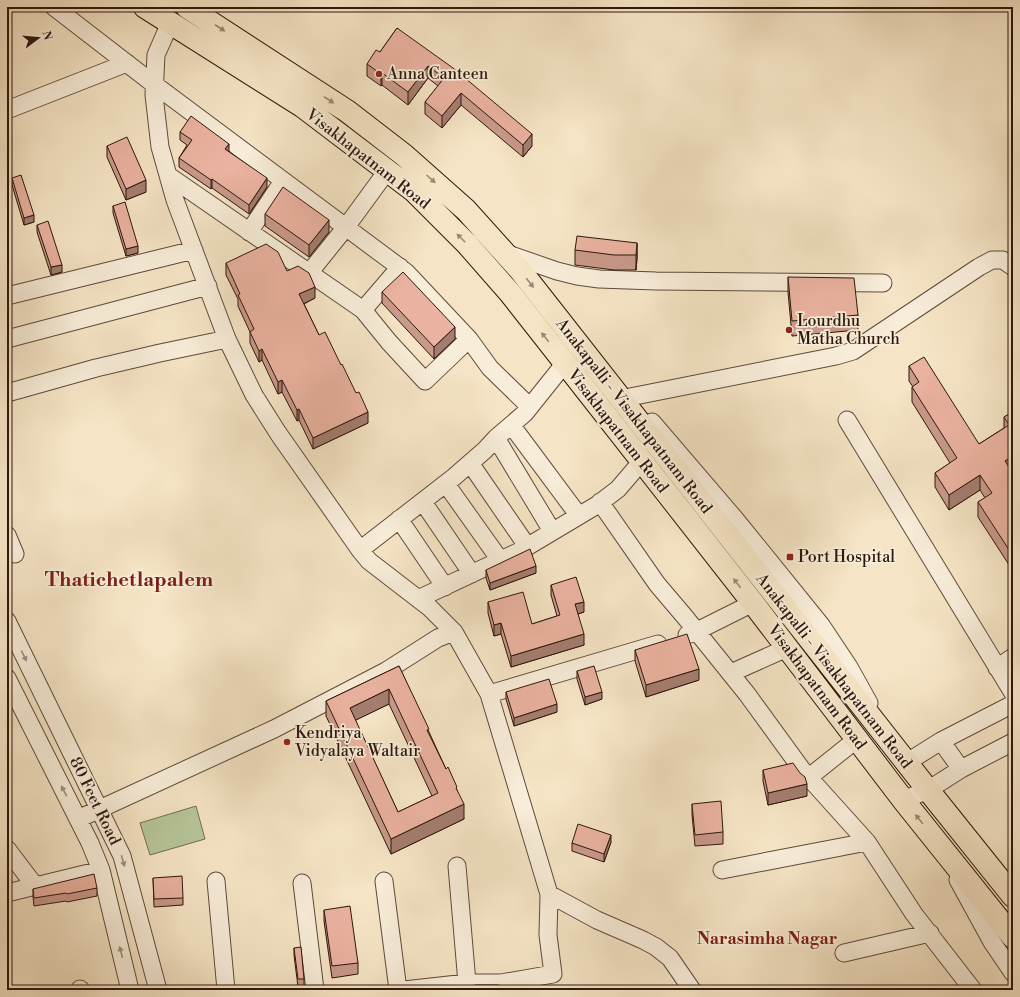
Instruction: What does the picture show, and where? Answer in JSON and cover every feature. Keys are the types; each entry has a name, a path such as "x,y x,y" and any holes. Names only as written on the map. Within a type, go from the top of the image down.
{"main road":[{"name":"Visakhapatnam Road","path":"145,7 302,106 414,191 467,244 510,293 788,648 903,800 1013,937"},
{"name":"Anakapalli - Visakhapatnam Road","path":"187,7 346,111 404,155 466,210 520,270 906,763 1013,896"}],"street":[{"path":"54,7 127,64 406,272 469,339 490,368 530,407"},
{"path":"170,23 156,55 154,95 160,147 175,200 227,339 254,396 278,433 360,550 370,561 430,608 454,632 489,694 549,894 548,934 553,974 501,987 467,983 404,990"},
{"path":"7,110 127,64"},
{"path":"309,273 346,227 387,171"},
{"path":"169,176 363,310 388,342 425,381 469,339"},
{"path":"249,232 283,180"},
{"path":"7,296 194,250"},
{"path":"504,253 558,272 599,279 656,282 883,283"},
{"path":"630,397 836,356 853,350 992,260 1003,260 1013,267"},
{"path":"363,310 400,267"},
{"path":"7,339 208,286"},
{"path":"563,325 616,380 736,520 821,625 849,667 887,738"},
{"path":"7,393 96,368 227,339"},
{"path":"360,550 446,484 485,450 496,438 512,426 526,413 565,363"},
{"path":"847,420 1013,693"},
{"path":"512,426 579,516"},
{"path":"496,438 552,531"},
{"path":"418,599 520,551 579,516 618,489 642,461"},
{"path":"470,463 527,546"},
{"path":"446,484 500,560"},
{"path":"423,502 472,574"},
{"path":"600,502 657,584 748,694 808,778 867,842 914,914 973,990"},
{"path":"399,519 444,587"},
{"path":"7,535 15,554"},
{"path":"489,694 619,656 697,631 753,603"},
{"name":"80 Feet Road","path":"7,621 122,856 158,990"},
{"path":"78,819 274,729 386,671 438,638 454,632"},
{"path":"731,674 788,648"},
{"path":"997,668 1013,657"},
{"name":"80 Feet Road","path":"7,678 90,843 100,870 130,990"},
{"path":"906,763 941,741 1013,704"},
{"path":"808,778 857,739"},
{"path":"941,741 961,769"},
{"path":"903,800 928,790 961,769 1013,742"},
{"path":"937,841 992,942 1013,973"},
{"path":"722,870 867,842"},
{"path":"7,849 35,886"},
{"path":"457,866 467,983"},
{"path":"7,893 100,870"},
{"path":"216,881 226,990"},
{"path":"384,881 398,990"},
{"path":"302,883 315,990"},
{"path":"549,894 597,920 643,940 656,948 670,958 692,990"},
{"path":"844,953 930,934"}],"green space":[{"path":"196,806 205,839 150,855 140,823"}],"building":[{"path":"397,28 453,68 532,134 523,145 461,93 442,116 425,102 444,78 428,66 408,92 367,64 376,50 380,52"},
{"path":"191,116 229,144 225,149 267,178 249,205 179,158 192,140 180,132"},
{"path":"127,137 146,180 126,189 107,146"},
{"path":"21,175 34,215 24,218 12,178"},
{"path":"283,187 329,220 309,245 265,214"},
{"path":"125,202 138,246 126,249 113,206"},
{"path":"48,221 62,265 51,267 37,225"},
{"path":"577,236 637,243 636,255 614,255 575,250"},
{"path":"266,244 278,252 287,271 298,266 309,273 315,287 299,294 319,335 325,332 356,393 359,392 368,412 313,438 299,409 297,410 282,380 278,382 262,349 259,351 250,332 254,329 238,295 240,294 226,263"},
{"path":"403,272 455,327 434,347 382,292"},
{"path":"788,277 854,278 858,315 792,321"},
{"path":"924,357 979,444 1009,425 1004,417 1013,412 1013,456 1005,461 1013,473 1013,556 978,502 992,493 980,475 949,495 935,473 957,458 912,387 919,382 909,366"},
{"path":"530,549 536,566 490,583 486,570"},
{"path":"576,577 584,602 575,604 584,634 511,656 501,623 494,625 488,602 523,592 532,624 560,615 551,585"},
{"path":"687,634 699,669 646,685 635,650"},
{"path":"399,666 429,729 427,730 446,769 448,767 464,804 391,839 326,701","holes":["389,689 438,793 398,812 350,708"]},
{"path":"594,666 602,692 585,697 577,671"},
{"path":"549,679 557,704 514,718 506,692"},
{"path":"793,763 805,777 807,784 768,793 763,770"},
{"path":"721,801 723,832 695,835 692,804"},
{"path":"578,824 611,835 604,854 572,843"},
{"path":"94,874 97,888 67,894 34,898 33,889"},
{"path":"182,876 183,898 154,899 153,878"},
{"path":"350,906 358,963 332,966 324,910"},
{"path":"301,947 304,979 298,979 294,948"},
{"path":"475,985 499,985 499,990 476,990"}],"place":[{"name":"Anna Canteen","path":"379,74"},
{"name":"Lourdhu Matha Church","path":"789,330"},
{"name":"Port Hospital","path":"790,557"},
{"name":"Kendriya Vidyalaya Waltair","path":"287,742"}],"district":[{"name":"Thatichetlapalem","path":"129,580"},
{"name":"Narasimha Nagar","path":"767,939"}]}
